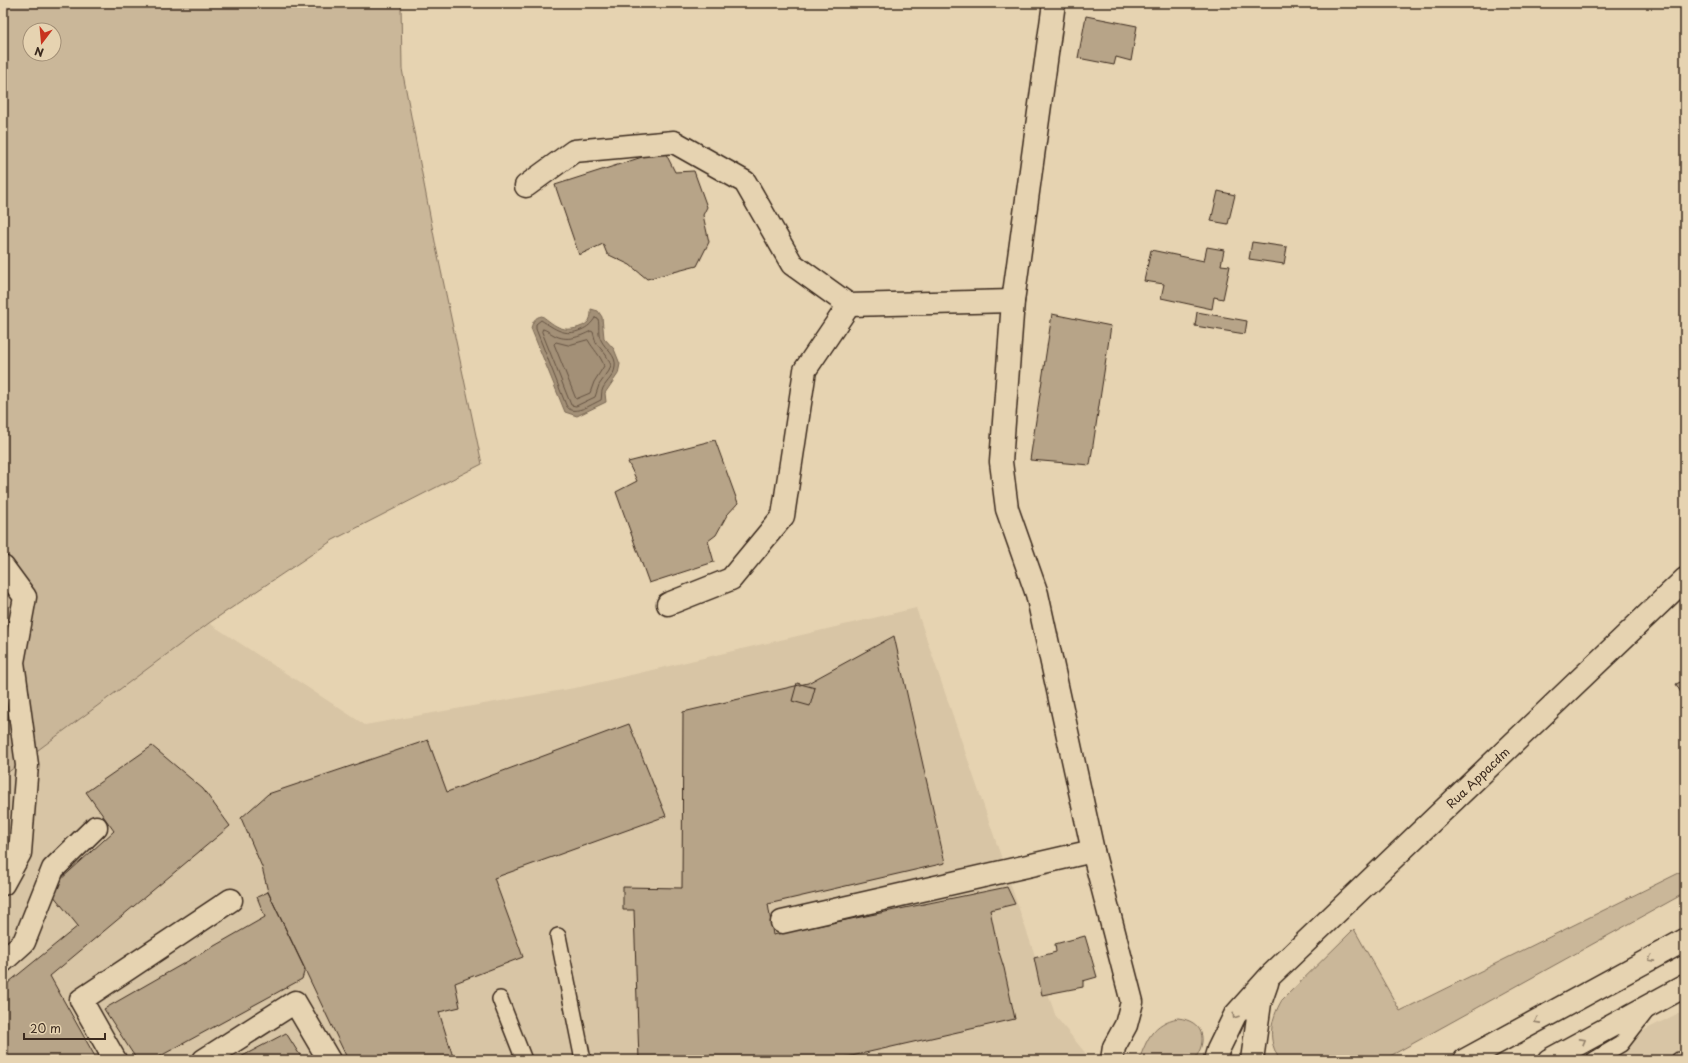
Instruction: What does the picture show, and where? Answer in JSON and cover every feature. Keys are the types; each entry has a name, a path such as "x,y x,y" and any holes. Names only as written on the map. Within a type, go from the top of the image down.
{"street":[{"path":"1054,3 1013,301 1001,462 1007,509 1037,594 1093,851 1132,1002 1126,1025 1114,1047 1112,1060"},
{"path":"526,186 574,151 674,142 745,182 792,264 849,305 1013,301"},
{"path":"668,604 731,579 783,516 805,370 849,305"},
{"path":"3,567 25,597 13,662 27,765 20,853 3,884"},
{"name":"Rua Appacdm","path":"1215,1060 1234,1015 1270,976 1685,579"},
{"path":"3,961 24,942 53,869 96,827"},
{"path":"782,922 1093,851"},
{"path":"115,1060 81,1000 231,900"},
{"path":"1465,1060 1685,940"},
{"name":"Rua Appacdm","path":"1252,1060 1260,1003 1270,976"},
{"path":"1549,1060 1685,986"},
{"path":"204,1060 295,1002 329,1060"}],"lane":[{"path":"558,936 583,1060"},
{"path":"500,999 524,1060"},
{"path":"1594,1060 1621,1044 1653,1003"}],"shaded area":[{"path":"3,3 401,3 402,69 436,247 482,464 333,540 209,623 3,776"},
{"path":"916,608 1056,1017 1091,1060 3,1060 3,776 209,623 365,725 580,687"},
{"path":"1685,870 1685,893 1383,1060 1280,1060 1276,1053 1273,1045 1272,1030 1275,1015 1282,1000 1354,929 1400,1011"},
{"path":"1685,1010 1685,1060 1584,1060"},
{"path":"1178,1018 1193,1023 1198,1027 1201,1033 1202,1039 1199,1053 1194,1060 1139,1060 1152,1033 1162,1024 1169,1020"}],"water":[{"path":"591,309 598,311 602,317 604,338 614,349 620,364 618,374 605,393 606,402 577,416 565,412 531,328 535,320 542,316 561,328 571,329 579,327 588,322 591,316"}],"building":[{"path":"1086,16 1137,26 1131,61 1116,57 1114,65 1078,58"},
{"path":"664,150 675,172 694,171 707,207 703,215 709,242 697,266 647,279 630,265 607,254 603,244 579,255 555,185"},
{"path":"1218,191 1235,195 1228,224 1211,221"},
{"path":"1252,242 1287,247 1284,264 1249,259"},
{"path":"1207,247 1224,250 1221,265 1230,266 1223,299 1214,297 1212,309 1161,298 1164,284 1144,281 1151,250 1204,261"},
{"path":"1197,312 1247,321 1245,334 1195,326"},
{"path":"1052,314 1111,326 1090,465 1030,460"},
{"path":"715,440 738,503 727,515 716,535 708,541 714,562 649,583 616,492 637,481 628,462"},
{"path":"894,636 945,863 768,904 773,935 1007,887 1015,904 990,910 1015,1019 834,1060 639,1060 634,910 623,910 623,887 682,888 683,712 808,683"},
{"path":"1685,680 1685,700 1676,684"},
{"path":"797,683 815,688 810,706 792,701"},
{"path":"629,724 666,816 494,878 523,957 455,983 460,1007 439,1012 454,1060 348,1060 268,892 262,867 241,818 268,794 428,740 447,792"},
{"path":"152,746 203,789 230,826 50,976 97,1060 3,1060 3,987 78,926 49,890 114,831 86,792"},
{"path":"268,892 305,969 302,979 153,1060 137,1060 104,1009 265,917 257,897"},
{"path":"1085,936 1097,977 1083,981 1083,987 1042,995 1034,958 1056,952 1055,944"},
{"path":"286,1033 303,1060 235,1060"}]}
